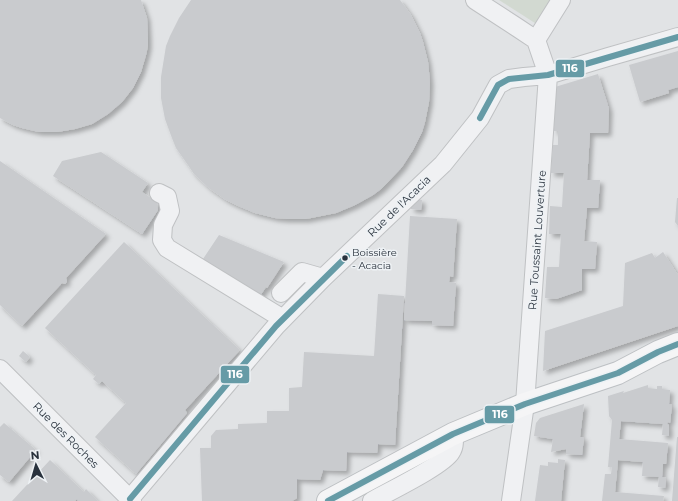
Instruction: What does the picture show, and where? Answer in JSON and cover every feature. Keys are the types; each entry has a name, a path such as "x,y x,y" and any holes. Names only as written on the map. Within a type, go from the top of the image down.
{"main road":[{"path":"328,501 453,434 525,404 618,373 658,352 678,344"}],"street":[{"path":"475,0 536,40 548,75"},
{"path":"536,40 561,0"},
{"name":"Rue de l'Acacia","path":"130,500 279,323 443,164 480,118 498,85 509,79 548,75 678,37"},
{"name":"Rue Toussaint Louverture","path":"512,501 525,404 548,75"},
{"path":"159,193 167,197 170,211 163,225 162,240 167,248 279,323"},
{"path":"281,293 302,272 324,278"},
{"path":"236,300 279,323"},
{"name":"Rue des Roches","path":"0,369 130,500"},
{"path":"372,501 444,460 451,454 454,443 453,434"}],"shaded area":[{"path":"499,0 554,0 538,25"}],"building":[{"path":"0,0 141,0 147,18 148,46 141,72 133,88 122,102 108,114 92,124 75,129 57,132 39,132 13,125 0,118"},
{"path":"191,0 400,0 411,15 420,33 428,62 430,82 429,102 422,132 402,167 381,189 355,205 336,213 306,219 275,218 255,213 226,200 209,188 194,174 176,148 165,119 161,98 161,77 166,46 179,18"},
{"path":"678,51 678,87 668,90 669,93 640,102 629,65"},
{"path":"598,74 609,109 608,133 590,133 587,180 600,180 598,208 587,208 584,241 597,242 595,269 582,269 582,290 556,299 545,298 547,267 559,267 561,234 549,234 550,206 562,207 564,173 551,173 553,145 558,145 558,131 554,131 555,87"},
{"path":"101,152 148,183 142,192 157,202 158,210 142,234 53,176 62,161"},
{"path":"0,161 106,234 66,278 66,283 62,283 22,326 0,305"},
{"path":"678,198 678,226 675,222"},
{"path":"417,199 422,200 421,210 411,209 411,205"},
{"path":"410,216 457,219 453,277 450,276 449,282 456,283 453,326 432,325 432,321 404,320"},
{"path":"219,235 284,262 258,299 201,262"},
{"path":"124,242 240,350 185,410 187,413 136,474 95,437 126,403 102,381 99,384 93,379 96,375 45,328"},
{"path":"663,252 678,275 678,326 543,371 545,331 623,306 625,263 652,253 655,258"},
{"path":"378,294 404,296 395,445 378,444 377,453 347,452 346,471 323,470 320,480 297,479 297,498 292,501 202,501 200,448 211,448 211,436 216,430 238,429 238,424 267,423 267,411 289,411 289,388 302,387 304,352 374,356"},
{"path":"23,351 30,357 26,362 19,356"},
{"path":"648,385 648,388 657,389 657,386 662,386 662,389 670,390 669,404 672,405 670,423 668,422 667,424 669,425 669,436 662,435 663,424 621,421 619,439 668,443 666,464 663,464 662,477 666,478 665,488 658,487 659,477 642,476 643,462 618,460 615,492 664,496 663,501 602,501 605,474 611,474 612,467 608,467 612,420 609,416 608,396"},
{"path":"584,404 580,437 584,437 582,455 566,454 566,449 551,452 553,439 534,436 536,423 540,418"},
{"path":"4,423 36,450 9,482 0,475 0,427"},
{"path":"677,437 678,501 672,501"},
{"path":"558,459 565,460 561,501 535,501 540,465 548,466 548,462 558,463"},
{"path":"50,460 84,492 86,489 98,501 78,501 77,499 75,501 12,501"}],"transit line":[{"name":"116","path":"480,118 498,85 509,79 548,75 678,37"},
{"name":"116","path":"130,499 276,326 347,256"},
{"name":"116","path":"328,501 453,434 525,404 618,373 658,352 678,344"}],"place":[{"name":"Boissière - Acacia","path":"345,258"}]}
